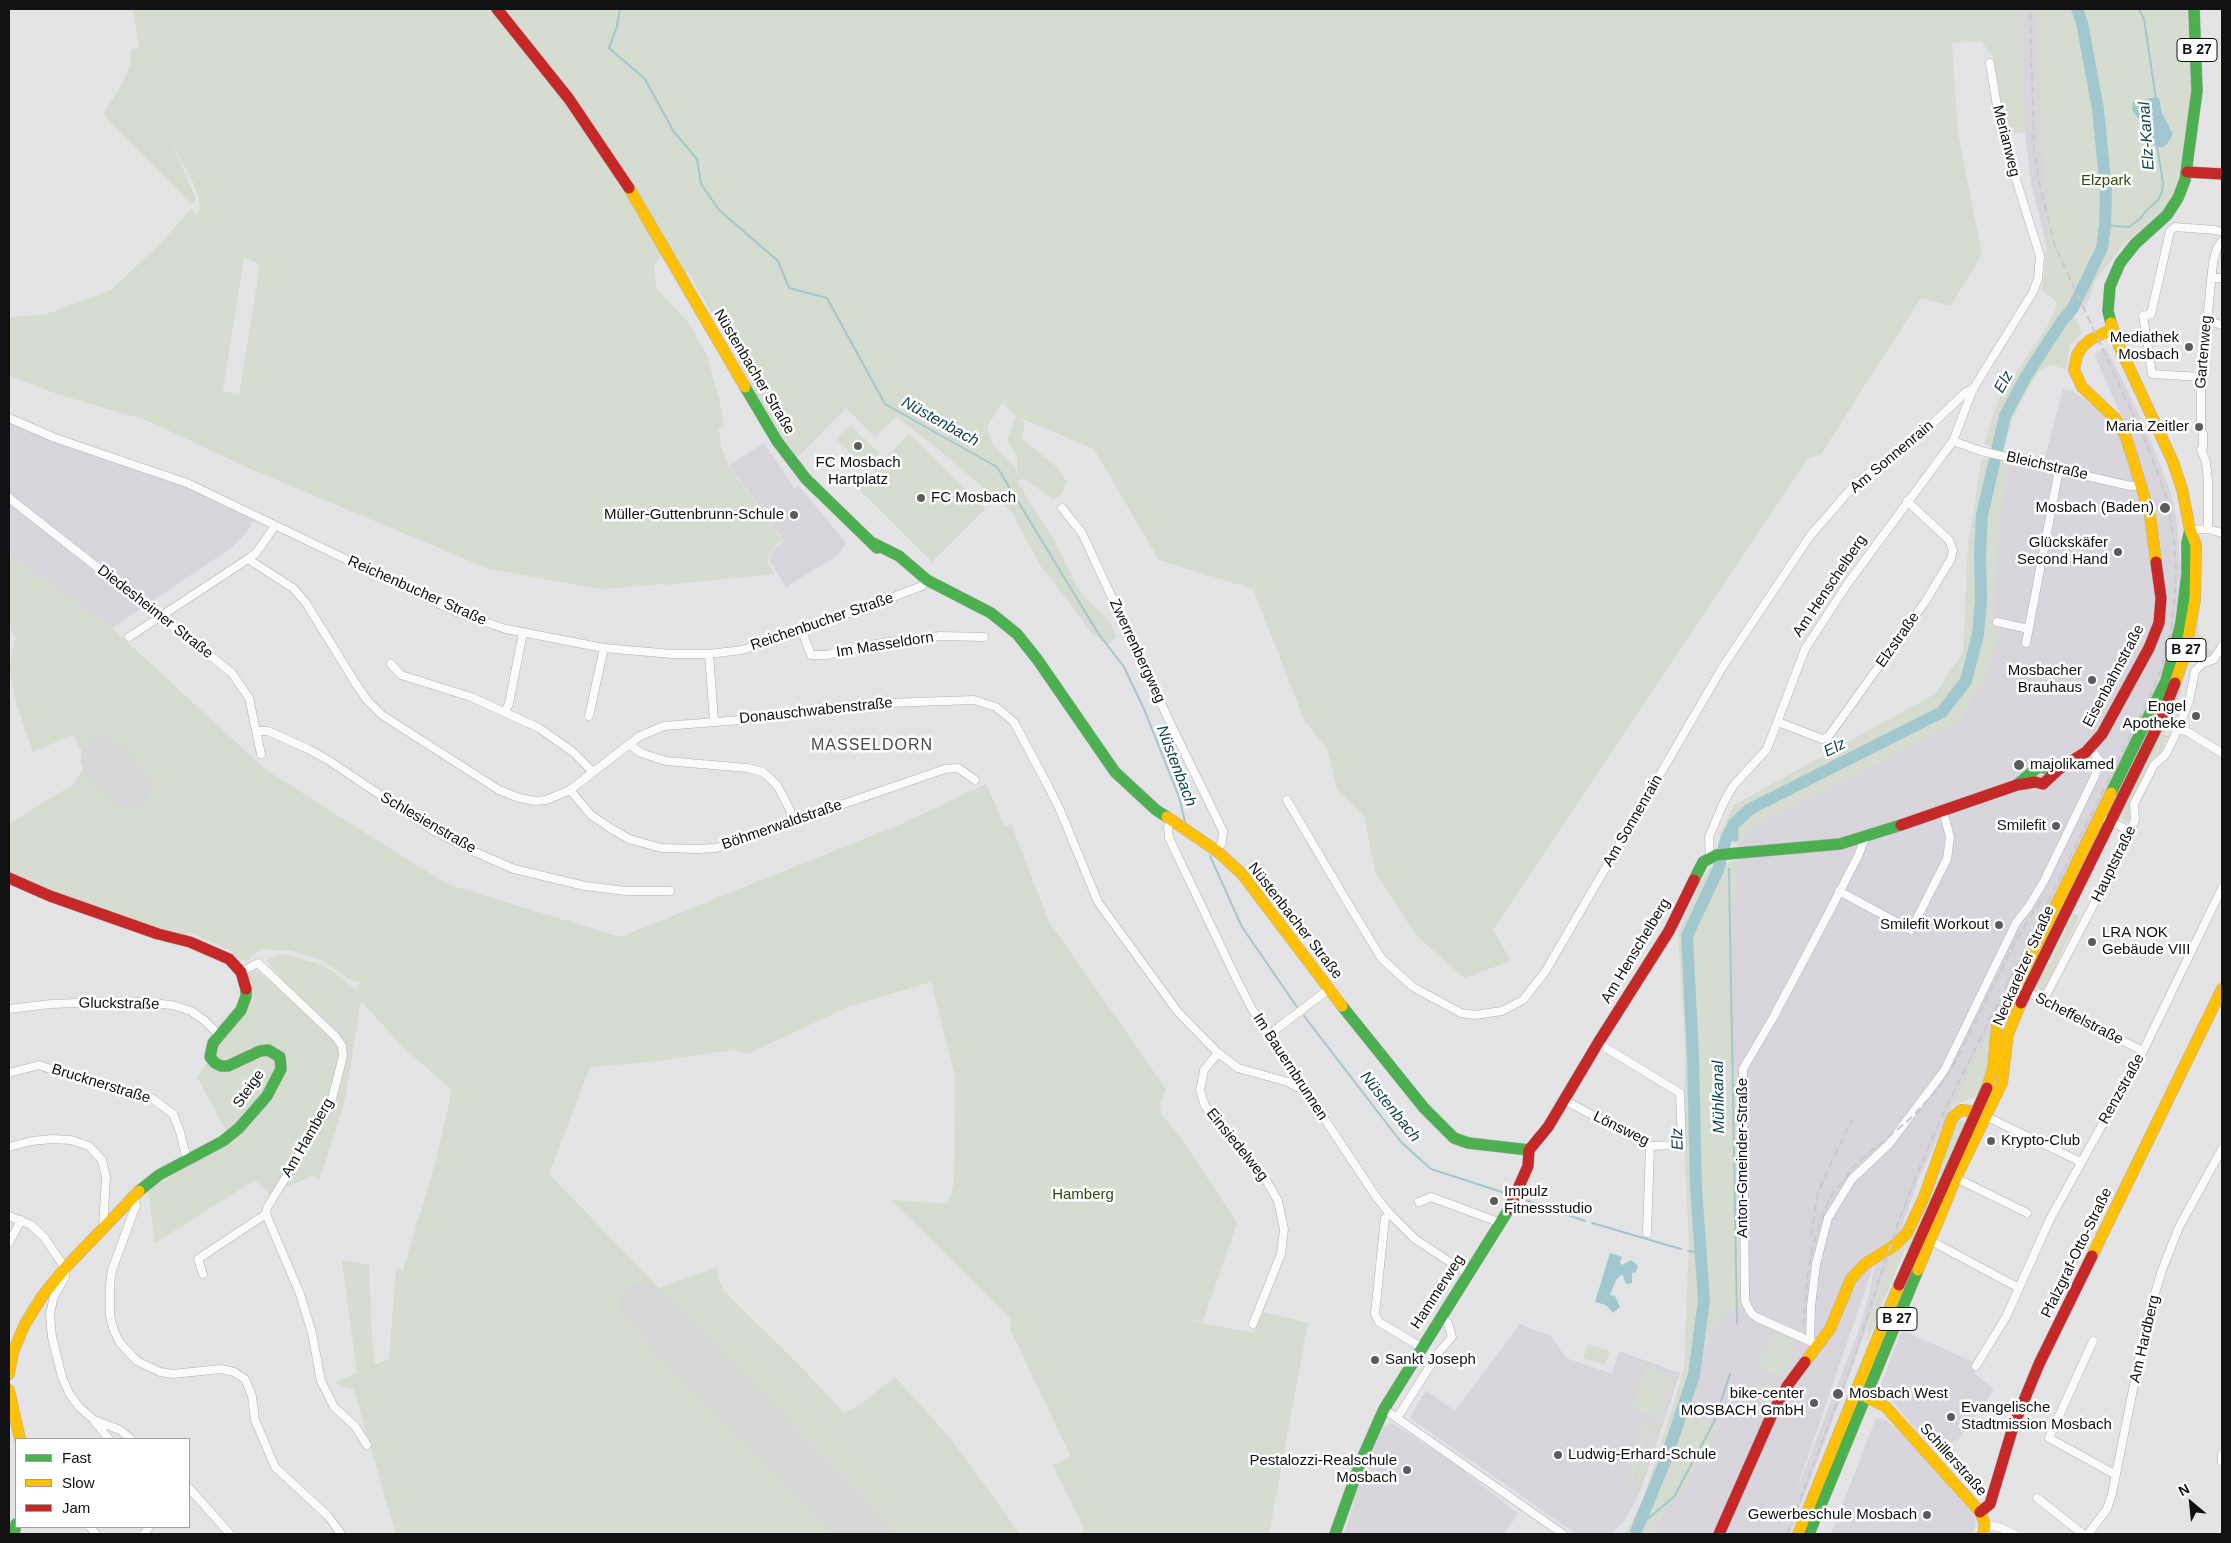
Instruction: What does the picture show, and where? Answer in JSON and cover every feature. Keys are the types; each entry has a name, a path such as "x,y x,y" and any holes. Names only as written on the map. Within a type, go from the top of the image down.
{"main road":[{"name":"Nüstenbacher Straße","path":"497,9 569,99 635,197 777,441 806,479 873,543 899,556 927,580 990,614 1017,634 1046,671 1096,747 1115,772 1145,801 1171,821 1217,851 1242,874 1329,989 1424,1108 1454,1138 1477,1145 1529,1150"},
{"name":"B 27","path":"2105,819 2161,719 2181,669 2192,625 2197,577 2196,546 2190,530 2182,489 2173,462 2112,329 2108,310 2108,297 2115,273 2126,254 2167,215 2178,198 2187,172 2197,91 2194,9"},
{"path":"2187,172 2222,174"},
{"name":"Eisenbahnstraße","path":"1943,811 2034,778 2043,784 2048,773 2065,765 2090,747 2106,727 2141,665 2159,623 2161,598 2157,561 2150,515 2142,486 2120,425 2082,387 2074,370 2077,354 2083,346 2090,340 2112,329"},
{"name":"B 27","path":"1798,1534 1862,1394 1956,1178 1987,1118 1997,1026 2021,989 2105,819 2172,662 2181,623 2187,574 2187,544 2190,530"},
{"path":"1713,857 1730,853 1840,844 1865,838 1943,811"},
{"name":"Am Henschelberg","path":"1529,1150 1548,1127 1598,1043 1669,931 1700,867 1713,857"},
{"path":"9,878 59,899 213,952 229,959 241,972"},
{"name":"Steige","path":"9,1374 13,1352 25,1324 43,1295 64,1268 134,1195 159,1175 223,1142 239,1128 267,1096 281,1069 280,1057 268,1050 260,1051 228,1066 215,1063 210,1053 213,1043 241,1010 246,996 245,982 241,972"},
{"name":"Pfalzgraf-Otto-Straße","path":"1980,1512 1990,1504 2013,1427 2035,1372 2222,990"},
{"path":"1719,1534 1773,1412 1814,1343 1838,1314 1846,1288 1851,1279 1865,1264 1902,1240 1910,1229 1924,1197 1948,1124 1954,1114 1961,1110 1987,1118"},
{"name":"B 27","path":"1809,1534 1916,1245 1987,1118"},
{"name":"Hammerweg","path":"1335,1534 1361,1461 1384,1409 1514,1200 1528,1166 1529,1150"},
{"path":"9,1390 20,1438"},
{"name":"Schillerstraße","path":"1862,1394 1886,1407 1980,1512"},
{"path":"1980,1512 1984,1529"}],"street":[{"name":"Merianweg","path":"1990,63 2001,131 2030,218"},
{"name":"Am Henschelberg","path":"1713,857 1708,855 1709,837 1723,804 1733,786 1766,749 1802,657 1812,637 1907,501 1953,441 1973,389 1988,363 2016,323 2036,286 2040,256 2030,218"},
{"path":"2201,377 2152,374 2143,316 2151,314 2170,231 2174,228 2222,232"},
{"name":"Gartenweg","path":"2208,529 2208,481 2206,462 2201,448 2203,447 2203,442 2201,377 2212,278 2222,241"},
{"path":"2212,278 2222,278"},
{"path":"2207,321 2222,325"},
{"name":"Am Sonnenrain","path":"1287,800 1382,959 1413,987 1461,1013 1475,1015 1502,1011 1523,1000 1545,972 1722,668 1810,536 1857,482 1928,428 1966,392 1973,389"},
{"name":"Reichenbucher Straße","path":"9,418 55,438 187,482 456,612 522,632 604,648 672,654 708,654 742,650 802,631 922,586 927,580"},
{"name":"Bleichstraße","path":"1953,441 1981,451 2131,486 2142,486"},
{"path":"2026,643 2059,469"},
{"name":"Diedesheimer Straße","path":"9,498 222,664 241,684 249,698 261,754"},
{"name":"Elzstraße","path":"1778,722 1822,739 1828,738 1925,602 1951,559 1953,550 1949,540 1907,501"},
{"name":"Zwerrenbergweg","path":"1062,508 1082,533 1174,731 1224,831 1222,842 1217,851"},
{"path":"129,637 256,553 276,526"},
{"path":"2190,530 2208,529 2222,533"},
{"name":"Donauschwabenstraße","path":"248,559 293,588 306,603 356,684 371,705 382,715 499,790 519,798 536,801 546,800 570,790 640,736 664,726 778,717 858,704 974,700 996,707 1014,722 1048,786 1060,810 1098,902 1178,1012 1218,1053 1238,1068 1288,1082 1297,1087 1302,1085"},
{"path":"1997,622 2029,629"},
{"name":"Im Masseldorn","path":"802,631 812,655 827,655 863,646 940,636 984,637"},
{"path":"505,711 509,704 522,632"},
{"name":"Hauptstraße","path":"2043,1001 2086,921 2130,831 2135,820 2134,804 2154,764 2166,755 2189,701 2196,671 2202,664 2214,659 2222,646"},
{"path":"589,716 604,648"},
{"path":"708,654 714,722"},
{"path":"391,664 401,675 471,697 539,728 573,752 594,772"},
{"path":"2155,705 2161,719 2178,729 2186,731 2222,753"},
{"name":"Schlesienstraße","path":"257,731 268,731 308,749 328,760 434,831 514,869 585,886 626,891 670,891"},
{"path":"629,744 641,753 660,759 747,768 763,772 778,785 790,810 792,821"},
{"path":"1814,1343 1811,1306 1816,1264 1828,1218 1852,1179 1889,1144 1944,1071 2016,923 2044,881 2095,776 2099,760 2090,747"},
{"name":"Böhmerwaldstraße","path":"570,790 591,815 629,839 661,848 716,848 945,769 958,768 975,780"},
{"path":"1839,891 1911,930 1947,859 1950,837 1943,811"},
{"path":"2105,819 2130,831"},
{"name":"Im Bauernbrunnen","path":"1171,821 1168,828 1169,838 1253,1011 1377,1198 1390,1214 1415,1239 1468,1274"},
{"name":"Anton-Gmeinder-Straße","path":"1814,1343 1756,1317 1751,1313 1745,1301 1743,1069 1774,1016 1858,856 1865,838"},
{"name":"Renzstraße","path":"1976,1366 2006,1317 2050,1219 2143,1051 2222,888"},
{"name":"Am Hamberg","path":"241,972 258,963 336,1037 342,1046 342,1056 331,1103 267,1208 266,1214"},
{"path":"1270,1034 1329,989"},
{"name":"Scheffelstraße","path":"2021,989 2143,1051"},
{"name":"Gluckstraße","path":"9,1009 51,1004 126,1002 172,1005 191,1011 205,1021 219,1035"},
{"name":"Lönsweg","path":"1564,1100 1650,1146 1682,1144 1680,1093 1598,1043"},
{"name":"Einsiedelweg","path":"1218,1053 1204,1070 1200,1090 1205,1106 1266,1180 1278,1202 1284,1229 1281,1254 1253,1324"},
{"name":"Brucknerstraße","path":"9,1073 39,1065 87,1082 130,1091 152,1099 173,1114 187,1160"},
{"path":"1987,1118 2081,1162"},
{"path":"9,1147 32,1141 52,1139 71,1140 89,1146 102,1160 106,1177 103,1228"},
{"path":"1647,1233 1650,1146"},
{"name":"Am Hardberg","path":"2088,1534 2107,1509 2116,1475 2147,1320 2162,1270 2179,1227 2222,1149"},
{"path":"1956,1178 2027,1213"},
{"path":"134,1195 136,1205 112,1270 110,1285 110,1316 114,1331 120,1342 137,1362 160,1372 173,1374 221,1369 234,1372 245,1379 252,1396 255,1420 275,1467 328,1516 341,1534"},
{"path":"1419,1202 1431,1197 1501,1223"},
{"path":"203,1274 198,1259 266,1214 300,1294 312,1333 321,1381 334,1407 355,1426 367,1445"},
{"path":"1390,1214 1385,1218 1375,1314 1379,1322 1421,1347"},
{"path":"9,1216 30,1225 44,1237 64,1268 65,1277 54,1296 50,1314 52,1336 62,1376 69,1393 79,1407 94,1420 108,1438"},
{"path":"9,1243 21,1220"},
{"path":"1916,1245 1928,1242 1945,1248 2019,1288"},
{"path":"1398,1418 1439,1352 1452,1337 1448,1323 1440,1317"},
{"path":"2093,1341 2049,1438 2116,1475"},
{"path":"1384,1409 1563,1534"},
{"path":"94,1420 120,1430 130,1438"},
{"path":"2222,1454 2222,1462"},
{"path":"190,1489 230,1534"},
{"path":"2037,1498 2083,1534"},
{"path":"1984,1529 2001,1528 2014,1534"}],"shaded area":[{"path":"2021,9 2036,9 2050,215 2048,252 2031,183 2025,132"},
{"path":"2106,348 2129,393 2158,458 2172,498 2177,523 2182,583 2168,665 1952,1106 1919,1178 1855,1360 1790,1534 1653,1534 1664,1509 1676,1497 1719,1426 1690,1416 1702,1358 1710,1337 1721,1317 1740,1305 1738,1094 1733,1060 1732,909 1735,907 1738,845 1758,825 1884,760 1993,621 1998,528 2009,464 2042,469 2063,389 2073,391 2127,430 2094,354","holes":["1876,1258 1869,1295 1858,1332 1793,1500"]},
{"path":"9,421 65,446 184,486 254,520 247,532 231,548 112,628 9,554"},
{"name":"Müller-Guttenbrunn-Schule","path":"764,443 794,488 799,486 846,543 838,555 786,587 769,560 775,548 784,541 729,465"},
{"name":"Ludwig-Erhard-Schule","path":"1520,1324 1551,1336 1566,1358 1612,1374 1619,1351 1680,1373 1640,1492 1625,1520 1611,1534 1576,1534 1410,1418 1426,1390 1455,1411"},
{"path":"1902,1330 1973,1362 1975,1374 1994,1389 1958,1440 1933,1449 1880,1387"},
{"path":"1876,1418 1886,1420 1905,1436 1973,1515 1976,1522 1973,1534 1831,1534"},
{"path":"1392,1423 1455,1464 1518,1514 1504,1534 1344,1534 1362,1476 1381,1432 1385,1426"}],"green space":[{"path":"133,9 2021,9 2025,132 2007,134 1993,57 1981,41 1952,43 1958,134 1982,254 1951,306 1921,298 1821,454 1808,458 1493,930 1511,961 1464,978 1415,934 1375,871 1364,816 1337,790 1327,748 1305,722 1253,589 1159,560 1094,449 1018,417 1025,424 1022,439 1058,468 1067,482 1062,493 1053,500 1024,478 1017,482 1052,537 1077,586 1090,603 1109,620 1116,636 1108,646 1091,632 1040,565 1011,511 926,439 896,417 875,437 846,408 798,457 767,416 747,384 750,382 688,271 685,273 669,249 654,264 656,288 688,322 707,355 722,411 724,426 717,430 720,432 721,447 728,465 782,540 774,546 767,561 775,574 663,585 662,579 662,584 606,589 606,581 605,590 489,569 246,467 146,420 60,395 9,376 9,317 44,315 111,290 162,242 191,209 197,215 200,208 198,195 192,180 171,142 195,196 196,201 191,204 107,119 104,113 123,83 130,64 131,50 139,48","holes":["244,257 260,265 239,395 223,391","1002,403 1016,416 1008,439 1017,459 1017,470 992,444 987,427"]},
{"name":"Elzpark","path":"2036,9 2189,9 2195,62 2192,110 2177,187 2168,206 2124,244 2094,282 2091,296 2085,305 2082,299 2072,312 2082,333 2070,345 2066,370 2050,364 2037,373 2013,417 2003,452 1984,444 1999,398 2048,325 2057,306 2057,302 2042,291 2050,215 2041,141","holes":["2162,108 2164,119 2172,130 2142,133 2139,117"]},
{"name":"FC Mosbach Hartplatz","path":"850,425 879,453 865,468 836,439"},
{"name":"FC Mosbach","path":"909,434 985,509 932,562 857,487"},
{"path":"1982,458 2009,464 1998,528 1993,621 2002,622 1987,676 1961,720 1758,825 1738,845 1719,835 1734,805 1935,694 1963,652 1968,544"},
{"name":"Hamberg","path":"9,554 112,628 266,770 378,841 447,884 620,937 901,824 986,784 1005,827 1011,824 1049,922 1166,1089 1160,1106 1161,1114 1181,1138 1237,1223 1203,1321 1189,1319 1253,1333 1264,1312 1308,1323 1269,1534 1084,1534 1082,1524 1053,1465 1071,1457 1010,1329 1011,1319 891,1200 948,1204 954,1183 955,1076 931,982 850,1006 748,1054 733,1050 650,1062 590,1067 549,1174 659,1288 717,1267 718,1278 724,1291 803,1369 844,1413 860,1405 895,1377 951,1439 1020,1534 396,1534 354,1390 334,1383 357,1373 342,1260 369,1265 375,1365 389,1359 396,1268 403,1271 436,1160 452,1090 405,1049 361,1001 345,1100 320,1179 312,1176 270,1194 255,1180 155,1243 148,1190 232,1141 197,1077 236,1020 250,986 249,974 253,971 258,971 273,983 279,976 267,960 283,954 322,965 337,974 356,990 360,982 349,979 322,960 291,951 262,949 250,957 249,961 233,957 231,951 189,932 187,935 170,933 9,878 9,824 72,785 88,763 73,735 33,752 15,699 9,667 15,637 9,627"},
{"path":"2198,611 2199,635 2211,643 2204,644 2203,647 2214,651 2208,658 2191,657 2174,713 2179,716 2176,721 2169,714"},
{"path":"2167,729 2164,734 2168,736 2170,731 2171,738 2166,738 2161,753 2152,761 2132,799 2130,820 2125,823 2119,815 2160,731"},
{"path":"1739,860 1735,907 1732,909 1733,1060 1738,1094 1740,1306 1721,1317 1710,1337 1702,1358 1690,1416 1719,1426 1682,1494 1676,1497 1664,1509 1653,1534 1624,1534 1631,1524 1645,1494 1684,1370 1689,1241 1684,1144 1685,1047 1678,934 1700,884 1710,867"},
{"path":"2076,914 2079,917 2059,957 2056,968 2045,991 2041,991 2037,987 2036,982 2048,963 2050,964 2073,915"},
{"path":"1990,1028 1993,1030 1990,1062 1979,1095 1952,1106"},
{"path":"1959,1119 1965,1122 1966,1125 1909,1250 1905,1249 1868,1339 1864,1341 1869,1333 1867,1328 1891,1255 1901,1247 1916,1227 1956,1121"},
{"path":"1774,1331 1795,1341 1790,1364 1788,1368 1784,1367 1781,1376 1757,1368 1764,1348 1767,1349"},
{"path":"1588,1344 1610,1351 1605,1365 1583,1358"},
{"path":"1646,1367 1668,1374 1654,1416 1632,1409"},
{"path":"1669,1376 1675,1378 1640,1487 1635,1486"},
{"path":"1757,1380 1777,1387 1767,1405 1753,1399"},
{"path":"1644,1422 1651,1424 1634,1479 1628,1478"}],"water":[{"path":"2159,98 2162,113 2173,134 2163,147 2157,147 2145,138 2142,133 2141,122 2132,110 2133,102"},
{"path":"1610,1253 1622,1257 1620,1262 1622,1265 1631,1260 1638,1266 1636,1272 1632,1273 1632,1283 1626,1284 1622,1274 1616,1280 1610,1295 1615,1296 1620,1307 1613,1313 1606,1305 1595,1302"}],"waterway":[{"name":"Nüstenbach","path":"620,9 617,26 609,48 645,79 674,132 697,159 701,184 719,210 778,261 789,288 827,298 885,404 997,467 1098,633 1124,667 1144,709 1179,797 1185,822"},
{"name":"Elz","path":"1635,1534 1666,1459 1694,1375 1704,1300 1696,1187 1693,1056 1687,936 1718,870 1726,839 1734,824 1750,809 1942,712 1966,681 1978,634 1981,601 1980,554 1982,515 2005,416 2025,378 2062,321 2073,308 2102,248 2106,190 2098,109 2082,23 2077,9"},
{"name":"Elz-Kanal","path":"2139,9 2144,19 2156,99"},
{"name":"Elz-Kanal","path":"2105,225 2129,227 2141,218 2158,200 2162,192 2163,183 2157,146"},
{"name":"Mühlkanal","path":"1734,824 1735,838"},
{"name":"Nüstenbach","path":"1210,856 1242,927 1297,1007"},
{"name":"Mühlkanal","path":"1729,869 1737,1323"},
{"name":"Nüstenbach","path":"1304,1016 1401,1142 1431,1169 1508,1194"},
{"name":"Nüstenbach","path":"1520,1198 1585,1221"},
{"name":"Nüstenbach","path":"1592,1223 1681,1249"},
{"name":"Nüstenbach","path":"1688,1251 1700,1253"},
{"name":"Mühlkanal","path":"1640,1525 1674,1497 1714,1422 1730,1374"}],"runway":[{"path":"103,759 129,786"},
{"path":"642,1305 868,1534"}],"railway":[{"path":"1787,1534 1853,1361 1896,1228 1919,1169 1942,1116 2151,694 2160,672 2171,629 2176,569 2174,541 2167,499 2148,447 2055,246 2039,182 2034,147 2030,9"},
{"path":"1803,1326 1812,1249 1830,1198 1856,1164 1911,1118 1937,1090 1956,1061 2017,938 2043,897"},
{"path":"1811,1236 1818,1193 1852,1120"}],"traffic: fast":[{"path":"2111,323 2108,311 2110,286 2120,263 2135,244 2167,215 2178,198 2185,180 2197,91 2194,9"},
{"path":"745,387 777,441 806,479 877,548"},
{"path":"2111,793 2166,681 2181,623 2187,574 2187,543 2190,530"},
{"path":"873,543 899,556 927,580 991,613 1017,634 1037,659 1115,772 1156,810 1167,817"},
{"path":"2018,784 2038,767 2046,768 2064,765"},
{"path":"1694,880 1703,862 1716,855 1840,844 1901,825"},
{"path":"139,1191 159,1175 223,1141 239,1128 267,1096 281,1069 280,1057 268,1050 260,1051 228,1066 221,1066 210,1057 213,1043 241,1010 246,996 246,989"},
{"path":"1342,1006 1424,1108 1454,1138 1468,1143 1529,1150"},
{"path":"1335,1534 1361,1461 1384,1409 1509,1209"},
{"path":"1809,1534 1918,1270"},
{"path":"14,1534 15,1528"}],"traffic: slow":[{"path":"629,188 745,387"},
{"path":"2111,323 2119,346 2173,462 2182,489 2190,530 2196,545 2195,599 2186,650 2175,683"},
{"path":"2112,329 2090,340 2083,346 2077,355 2074,370 2082,387 2115,418 2126,437 2150,515 2156,562"},
{"path":"1987,1088 1993,1069 1997,1026 2111,793"},
{"path":"1167,817 1217,851 1242,874 1342,1006"},
{"path":"2092,1256 2222,989"},
{"path":"1918,1270 1956,1178 2002,1083 2008,1034 2021,1003"},
{"path":"1805,1362 1830,1329 1851,1279 1865,1264 1895,1245 1907,1233 1924,1197 1952,1118 1961,1110 1976,1112"},
{"path":"9,1374 13,1352 25,1324 43,1295 65,1268 139,1191"},
{"path":"1798,1534 1899,1285"},
{"path":"9,1390 20,1438"},
{"path":"1858,1393 1886,1407 1980,1512 1985,1524 1983,1534"}],"traffic: jam":[{"path":"497,9 569,99 629,188"},
{"path":"2187,172 2222,174"},
{"path":"1901,825 2017,785 2035,782 2043,784 2059,769 2086,752 2102,734 2149,648 2159,623 2161,598 2156,562"},
{"path":"2021,1003 2161,719 2175,683"},
{"path":"9,878 50,896 158,934 190,942 229,959 241,972 246,989"},
{"path":"1529,1150 1548,1127 1598,1043 1669,931 1694,880"},
{"path":"1899,1285 1987,1088"},
{"path":"1509,1209 1528,1166 1529,1150"},
{"path":"1980,1512 1990,1504 2013,1427 2039,1364 2092,1256"},
{"path":"1719,1534 1773,1412 1788,1385 1805,1362"}],"place":[{"name":"Mediathek Mosbach","path":"2189,347"},
{"name":"Maria Zeitler","path":"2199,427"},
{"name":"FC Mosbach Hartplatz","path":"858,446"},
{"name":"FC Mosbach","path":"921,498"},
{"name":"Mosbach (Baden)","path":"2165,508"},
{"name":"Müller-Guttenbrunn-Schule","path":"794,515"},
{"name":"Glückskäfer Second Hand","path":"2118,552"},
{"name":"Mosbacher Brauhaus","path":"2092,680"},
{"name":"Engel Apotheke","path":"2196,716"},
{"name":"majolikamed","path":"2019,765"},
{"name":"Smilefit","path":"2056,826"},
{"name":"Smilefit Workout","path":"1999,925"},
{"name":"LRA NOK Gebäude VIII","path":"2092,942"},
{"name":"Krypto-Club","path":"1991,1141"},
{"name":"Impulz Fitnessstudio","path":"1494,1201"},
{"name":"Sankt Joseph","path":"1375,1360"},
{"name":"Mosbach West","path":"1838,1394"},
{"name":"bike-center MOSBACH GmbH","path":"1814,1403"},
{"name":"Evangelische Stadtmission Mosbach","path":"1951,1417"},
{"name":"Ludwig-Erhard-Schule","path":"1558,1455"},
{"name":"Pestalozzi-Realschule Mosbach","path":"1407,1470"},
{"name":"Gewerbeschule Mosbach","path":"1927,1515"}],"district":[{"name":"MASSELDORN","path":"872,746"}]}
